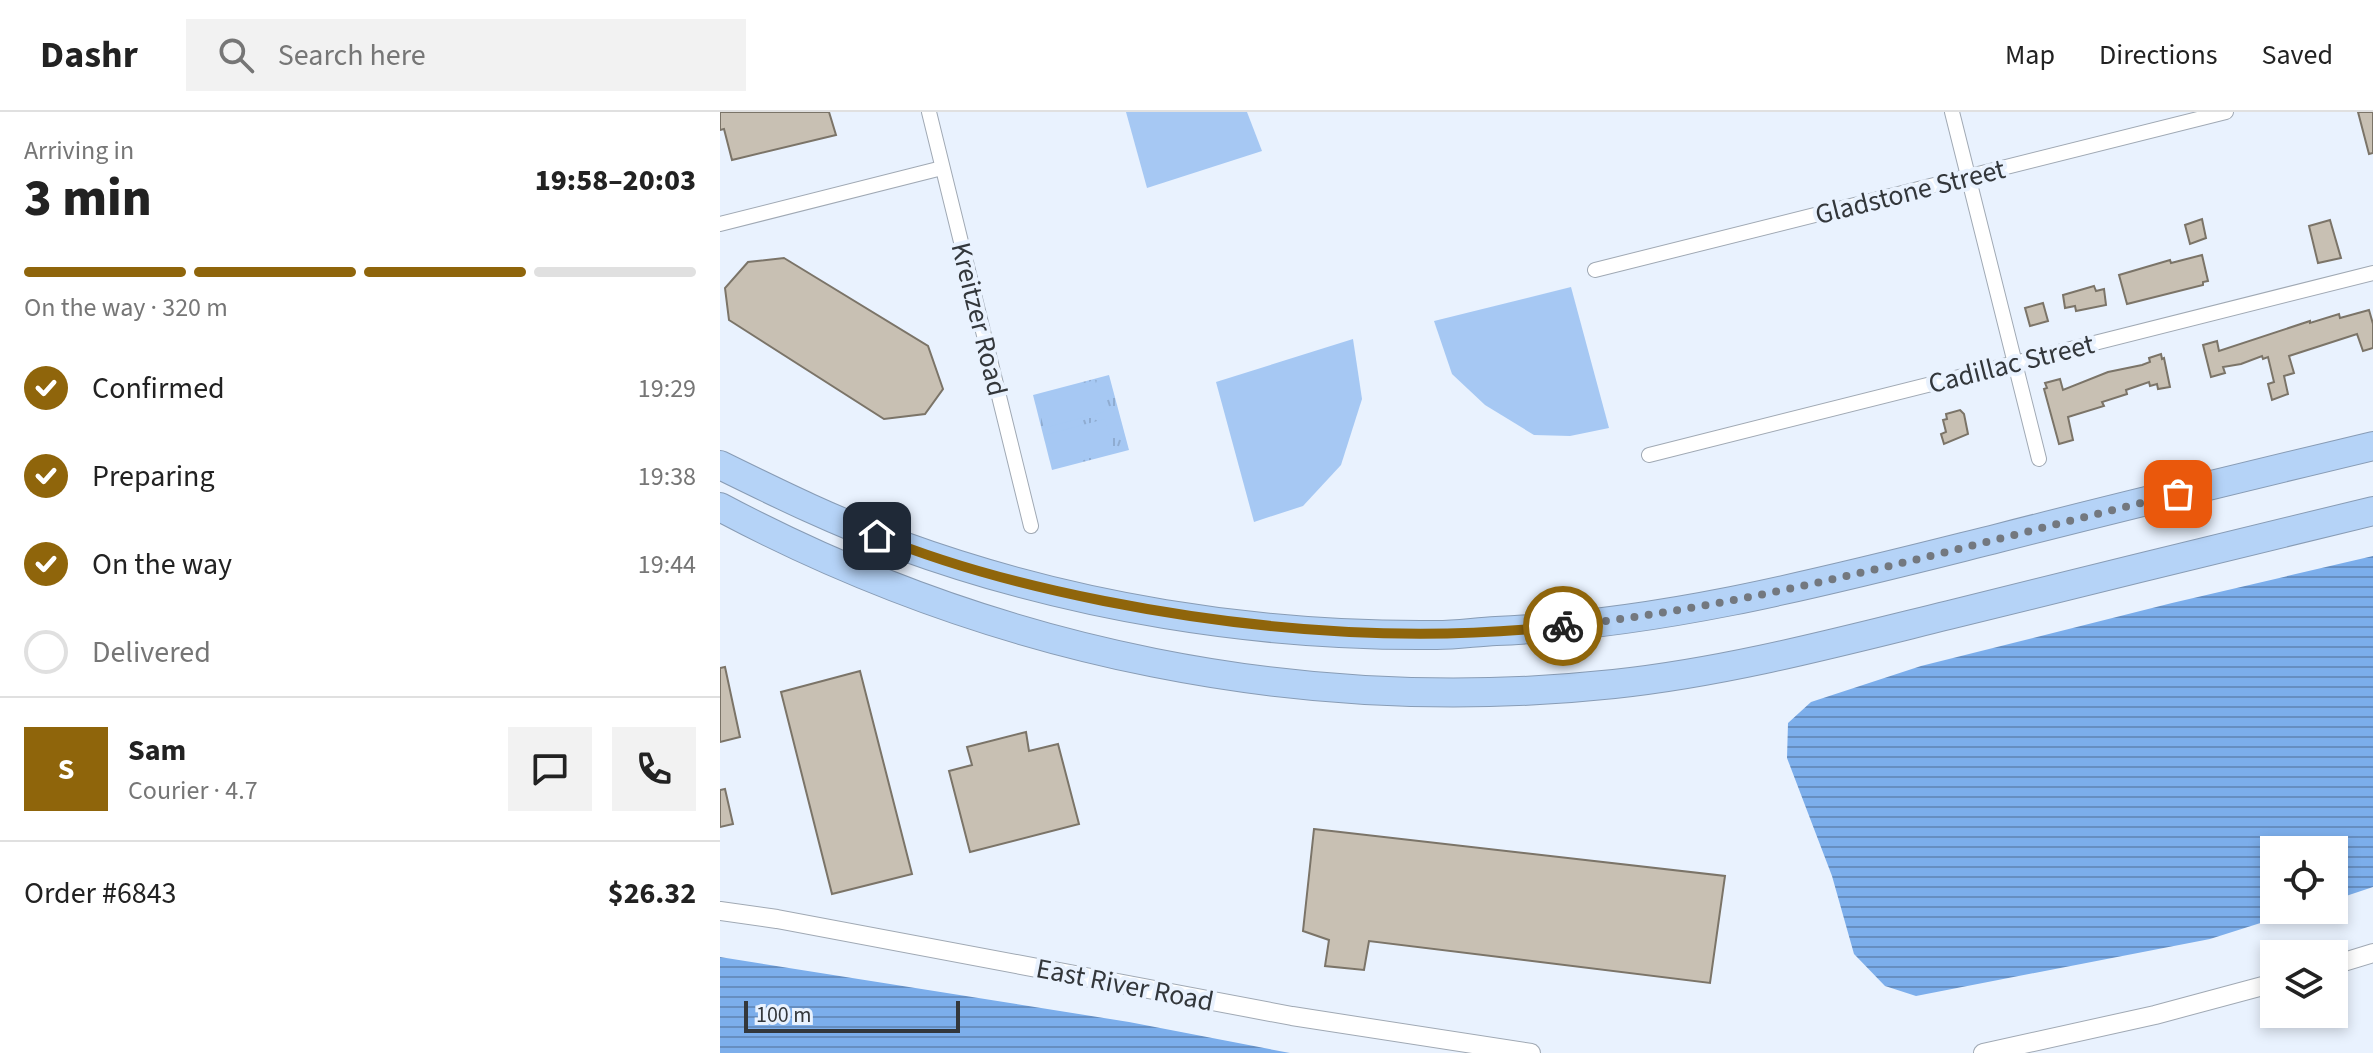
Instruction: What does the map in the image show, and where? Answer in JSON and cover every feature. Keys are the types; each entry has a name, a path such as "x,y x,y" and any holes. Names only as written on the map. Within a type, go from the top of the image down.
{"highway":[{"path":"720,465 779,495 900,545 1036,587 1145,609 1269,628 1440,635 1604,622 1724,602 1865,572 2373,446"},
{"path":"720,507 854,573 974,618 1032,635 1146,661 1300,686 1435,694 1551,690 1672,677 1872,634 2373,511"}],"street":[{"name":"Kreitzer Road","path":"929,112 1031,526"},
{"path":"1952,112 2039,459"},
{"name":"Gladstone Street","path":"1595,270 2226,112"},
{"path":"720,224 942,168"},
{"name":"Cadillac Street","path":"1649,455 2373,273"},
{"name":"East River Road","path":"720,911 777,919 1292,1016 1531,1053"},
{"path":"2348,961 2373,953"},
{"path":"1983,1053 2155,1015 2260,987"}],"green space":[{"path":"1126,112 1247,112 1262,151 1147,188"},
{"path":"1571,287 1609,428 1570,436 1534,435 1485,405 1452,374 1434,321"},
{"path":"1353,339 1362,399 1341,465 1303,506 1254,522 1216,382"},
{"path":"1109,375 1129,450 1052,470 1033,395"},
{"path":"1095,380 1104,412 1044,428 1035,396"},
{"path":"1105,419 1114,451 1054,467 1045,435"}],"shaded area":[{"path":"2373,556 2373,887 2348,895 2348,836 2260,836 2260,923 2210,939 1916,996 1885,986 1854,954 1832,876 1787,758 1788,723 1811,702 1921,666"},
{"path":"720,957 1129,1022 1290,1053 720,1053"}],"building":[{"path":"720,112 829,112 836,135 732,160 724,129 720,130"},
{"path":"2358,112 2373,112 2373,153 2369,154"},
{"path":"2202,219 2206,238 2190,244 2185,225"},
{"path":"2330,220 2341,258 2318,263 2309,226"},
{"path":"2202,255 2208,281 2203,285 2127,304 2119,275 2170,260 2171,263"},
{"path":"784,258 928,346 943,389 925,414 884,419 729,320 725,288 748,262"},
{"path":"2094,286 2096,291 2104,289 2106,305 2076,311 2075,306 2065,308 2063,295"},
{"path":"2043,303 2048,321 2030,326 2025,308"},
{"path":"2369,310 2373,324 2373,348 2363,351 2357,334 2289,356 2294,373 2284,376 2288,394 2272,400 2268,384 2274,382 2268,357 2223,367 2225,373 2211,377 2203,345 2217,341 2219,351 2310,321 2339,314 2340,318"},
{"path":"2161,354 2170,387 2158,389 2157,384 2150,386 2149,382 2126,390 2127,394 2102,402 2104,406 2068,417 2073,440 2059,444 2045,383 2060,379 2063,390 2108,372 2142,365 2150,362 2149,358"},
{"path":"1960,410 1964,414 1968,434 1944,444 1941,434 1946,432 1943,420 1947,419 1946,414"},
{"path":"725,667 740,737 720,742 720,668"},
{"path":"860,671 912,874 832,894 781,692"},
{"path":"1026,732 1029,751 1058,744 1079,824 970,852 949,771 972,765 967,747"},
{"path":"725,789 733,824 720,827 720,790"},
{"path":"1314,829 1725,876 1710,983 1369,941 1364,970 1325,966 1329,940 1303,931"}],"way so far":[{"path":"1563,626 1724,602 1842,577 2178,494"}],"route":[{"path":"877,536 1036,587 1244,625 1440,635 1563,626"}]}
